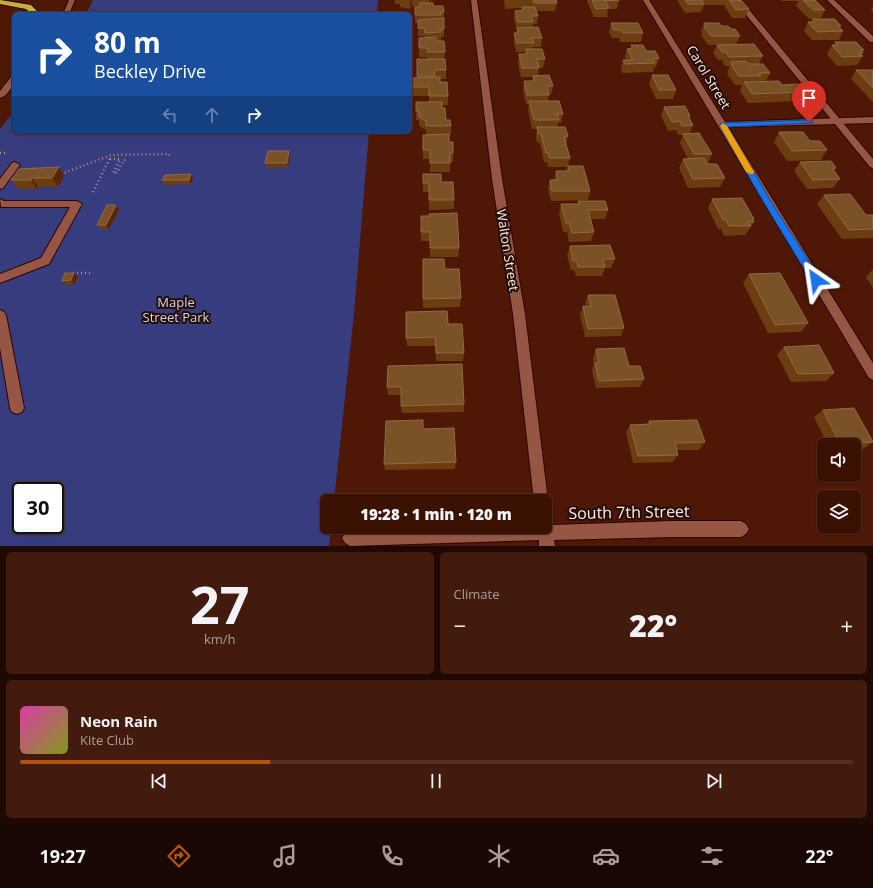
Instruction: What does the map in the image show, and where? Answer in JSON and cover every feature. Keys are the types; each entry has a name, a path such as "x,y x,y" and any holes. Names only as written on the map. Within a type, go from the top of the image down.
{"highway":[{"path":"0,2 28,7 34,12"}],"street":[{"path":"67,12 72,0"},
{"name":"Walton Street","path":"474,0 496,172 519,314 540,494"},
{"name":"Carol Street","path":"646,0 873,374"},
{"path":"737,0 873,165"},
{"path":"830,0 873,40"},
{"path":"0,96 12,81"},
{"path":"723,125 873,120"},
{"path":"0,186 15,165"},
{"path":"0,204 77,204 45,261 0,279"},
{"path":"0,315 17,408"},
{"name":"South 7th Street","path":"350,538 546,535 741,529"}],"path":[{"path":"0,153 7,153"},
{"path":"56,176 111,155 169,154 168,158"},
{"path":"93,192 111,155"},
{"path":"110,159 120,159 113,172 118,172 124,160 127,160"},
{"path":"72,273 93,273"}],"green space":[{"path":"93,0 378,0 377,12 87,12"},
{"name":"Maple Street Park","path":"12,114 12,134 369,134 354,313 335,494 320,494 320,534 330,534 329,546 0,546 0,129"}],"building":[{"path":"533,0 556,0 557,3 534,3"},
{"path":"592,0 619,0 605,1 609,8 596,9"},
{"path":"685,0 702,0 704,4 688,4"},
{"path":"729,0 742,1 749,9 736,10"},
{"path":"803,0 815,0 825,10 813,10"},
{"path":"420,3 433,3 433,6 443,6 444,12 441,12 441,15 415,15 415,7 420,7"},
{"path":"522,7 535,7 538,16 531,16 533,22 518,22 515,11 523,10"},
{"path":"444,18 444,29 441,29 441,32 425,33 424,28 418,28 418,20"},
{"path":"812,19 835,19 841,26 838,26 843,31 817,32 808,22 815,22"},
{"path":"611,23 638,23 643,33 623,33 621,30 614,30"},
{"path":"704,23 719,23 721,26 728,26 731,29 735,29 740,36 711,36 704,27 706,26"},
{"path":"538,27 542,38 532,38 534,43 517,43 514,33 518,33 517,28"},
{"path":"436,37 436,41 444,41 445,52 427,52 427,48 419,48 419,38"},
{"path":"835,42 856,42 864,50 860,50 863,53 859,53 863,56 842,57 832,45 838,45"},
{"path":"754,44 763,56 729,57 726,52 722,52 717,45"},
{"path":"631,45 643,45 646,51 655,51 659,58 653,59 655,63 625,64 623,60 633,60 627,49 633,48"},
{"path":"526,49 542,49 545,59 537,59 539,68 522,68 519,54 527,54"},
{"path":"417,59 445,59 446,70 435,70 435,76 417,76"},
{"path":"746,61 748,64 763,64 770,73 759,73 761,76 739,76 731,65 733,65 731,62"},
{"path":"856,70 873,70 873,88"},
{"path":"549,75 553,86 547,86 549,95 527,95 524,81 534,81 533,76"},
{"path":"652,75 668,75 676,90 659,90"},
{"path":"440,77 440,82 447,82 448,96 429,96 429,87 412,87 412,78"},
{"path":"779,81 782,85 799,84 806,92 752,94 744,82"},
{"path":"529,101 559,101 563,114 557,114 559,120 534,120"},
{"path":"416,102 442,102 442,108 445,108 446,120 450,120 451,126 426,126 426,121 419,117 419,111 416,111"},
{"path":"685,106 693,125 682,126 680,121 672,122 664,107"},
{"path":"537,127 565,127 568,136 564,137 570,158 549,158 549,153 546,153 541,134 538,134"},
{"path":"779,132 803,132 810,141 820,141 827,150 792,151"},
{"path":"699,133 712,154 694,154 683,134"},
{"path":"449,134 449,142 453,142 453,153 450,153 450,163 430,163 430,150 423,150 423,135"},
{"path":"268,151 289,151 287,163 265,163"},
{"path":"704,158 707,164 717,164 725,178 693,179 683,159"},
{"path":"831,161 836,168 832,168 840,179 813,180 800,162"},
{"path":"568,166 583,166 590,191 552,191 550,180 558,180 556,171 569,171"},
{"path":"59,167 52,178 11,180 19,169"},
{"path":"191,174 189,180 162,180 165,175"},
{"path":"423,174 441,174 441,182 453,182 454,200 429,200 429,183 423,183"},
{"path":"850,194 866,215 873,215 873,229 849,230 824,195"},
{"path":"742,198 754,219 752,219 754,222 748,222 751,226 729,226 726,220 723,220 712,199"},
{"path":"578,201 605,201 608,210 588,210 594,232 572,233 569,223 566,223 561,204 579,204"},
{"path":"107,205 116,205 106,225 97,225"},
{"path":"457,213 459,248 430,248 430,232 421,232 421,216 430,216 429,214"},
{"path":"610,245 615,259 603,259 605,267 578,267 577,261 573,261 570,246"},
{"path":"423,259 444,259 445,269 459,269 461,298 423,299"},
{"path":"65,273 74,273 71,280 62,281"},
{"path":"780,273 808,323 775,325 749,274"},
{"path":"588,295 615,295 624,328 588,329 583,306 591,307"},
{"path":"447,311 448,324 462,324 464,353 436,353 435,337 406,338 406,312"},
{"path":"819,345 834,373 798,374 784,347"},
{"path":"624,348 629,366 640,366 644,379 599,381 595,363 599,363 596,349"},
{"path":"462,364 464,404 401,406 401,387 387,387 388,366"},
{"path":"854,408 873,442 861,443 861,438 837,438 823,410"},
{"path":"423,420 423,429 454,428 456,462 384,464 386,421"},
{"path":"697,420 705,442 675,443 678,455 638,456 630,425 650,424 649,421"}],"slow traffic":[{"path":"723,126 750,172"}],"route":[{"path":"809,122 723,125 767,201 816,280"}]}
